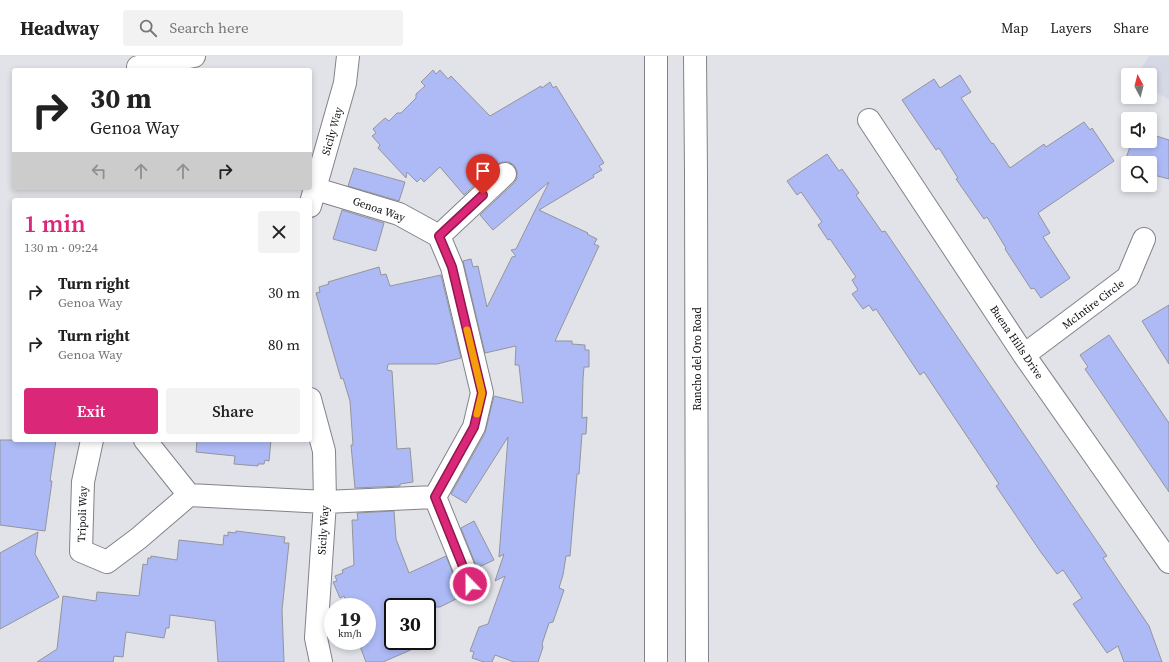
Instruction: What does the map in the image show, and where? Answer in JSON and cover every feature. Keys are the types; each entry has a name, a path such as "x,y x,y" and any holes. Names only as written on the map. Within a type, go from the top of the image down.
{"street":[{"path":"137,64 194,56"},
{"name":"Sicily Way","path":"313,197 346,83 348,56"},
{"path":"656,56 656,662"},
{"name":"Rancho del Oro Road","path":"695,56 697,662"},
{"name":"Buena Hills Drive","path":"869,120 1024,355 1162,537 1169,562"},
{"path":"435,497 474,427 482,393 452,267 439,236 505,174"},
{"name":"Genoa Way","path":"313,197 399,214 439,236"},
{"name":"McIntire Circle","path":"1024,355 1128,277 1144,239"},
{"name":"Sicily Way","path":"312,406 324,451 325,502 316,638 321,662"},
{"name":"Tripoli Way","path":"92,442 83,482 81,552 107,562 139,538 189,495"},
{"path":"147,442 189,495 325,502 435,497"},
{"path":"435,497 470,584"}],"shaded area":[{"path":"1149,56 1169,56 1169,99 1157,93 1157,68 1141,68"}],"building":[{"path":"433,70 436,74 440,70 448,79 451,76 490,116 541,86 542,88 550,82 553,88 556,86 604,163 599,166 602,170 593,175 594,177 539,210 588,233 587,234 597,239 594,244 599,246 555,341 572,341 572,344 585,345 585,350 589,350 589,367 584,367 583,379 582,418 587,417 586,434 582,434 579,474 577,474 570,556 566,556 559,588 564,590 553,622 549,623 538,662 514,662 495,655 492,662 484,662 472,658 474,652 470,651 479,627 488,624 505,576 495,581 504,554 499,557 508,437 466,503 451,494 485,433 494,396 523,403 519,365 515,365 516,346 485,353 463,261 471,259 473,267 478,266 487,307 512,257 516,256 511,250 516,249 549,182 493,230 480,215 514,183 517,178 517,171 514,165 509,162 503,162 496,165 464,195 440,167 424,182 421,178 417,182 407,172 406,178 378,148 380,145 372,136 376,133 373,129 385,118 389,121 397,113 401,113 416,98 416,94 425,86 421,82"},
{"path":"960,75 971,92 961,98 1010,168 1044,144 1046,147 1084,122 1090,130 1092,128 1114,161 1038,213 1050,233 1043,237 1070,278 1041,298 1034,288 1031,289 1005,249 1006,248 987,217 984,219 956,179 958,178 939,148 936,150 902,100 934,79 940,88"},
{"path":"1157,136 1169,140 1169,179 1157,176 1157,156 1127,156 1130,148 1157,148"},
{"path":"827,154 839,171 842,169 859,193 856,195 882,232 885,231 1107,556 1103,558 1149,626 1162,662 1124,662 1118,646 1107,653 1073,604 1082,598 1063,570 1057,574 1040,551 996,486 999,484 924,372 920,375 876,309 873,311 869,305 863,309 852,294 858,290 852,280 856,277 830,239 828,240 818,225 822,222 801,192 797,195 787,181"},
{"path":"354,168 405,182 399,201 348,186"},
{"path":"342,210 384,223 376,251 333,239"},
{"path":"379,267 381,275 386,274 390,286 441,275 461,358 437,364 388,364 387,370 392,371 397,449 410,448 413,482 400,484 400,486 355,488 351,445 353,445 350,401 343,378 341,379 316,293 320,292 319,287 329,284 328,282"},
{"path":"1169,305 1169,364 1142,321"},
{"path":"1109,335 1169,423 1169,492 1085,369 1088,367 1080,355"},
{"path":"0,440 12,440 12,442 56,442 45,531 0,525"},
{"path":"197,442 271,442 269,461 265,460 264,464 258,464 258,466 234,464 235,456 196,452"},
{"path":"394,511 396,539 409,573 446,556 455,579 450,582 458,598 440,607 436,607 436,598 384,598 384,650 410,650 383,662 366,662 361,650 376,650 376,598 345,598 344,596 340,598 333,582 337,581 335,576 343,573 342,570 354,565 352,520 358,520 357,513"},
{"path":"474,521 494,560 477,568 461,528"},
{"path":"236,531 285,537 284,543 289,543 282,610 284,662 218,662 215,621 170,615 169,628 166,628 164,638 126,632 123,657 114,656 113,662 37,662 57,649 63,596 96,601 97,592 139,596 143,564 147,565 148,558 151,558 151,556 177,560 179,540 223,545 224,535 228,536 228,532 236,533"},
{"path":"38,532 35,554 59,597 0,629 0,553"}],"slow traffic":[{"path":"467,330 482,393 477,414"}],"route":[{"path":"470,584 435,497 474,427 482,393 452,267 439,236 483,195"}]}
